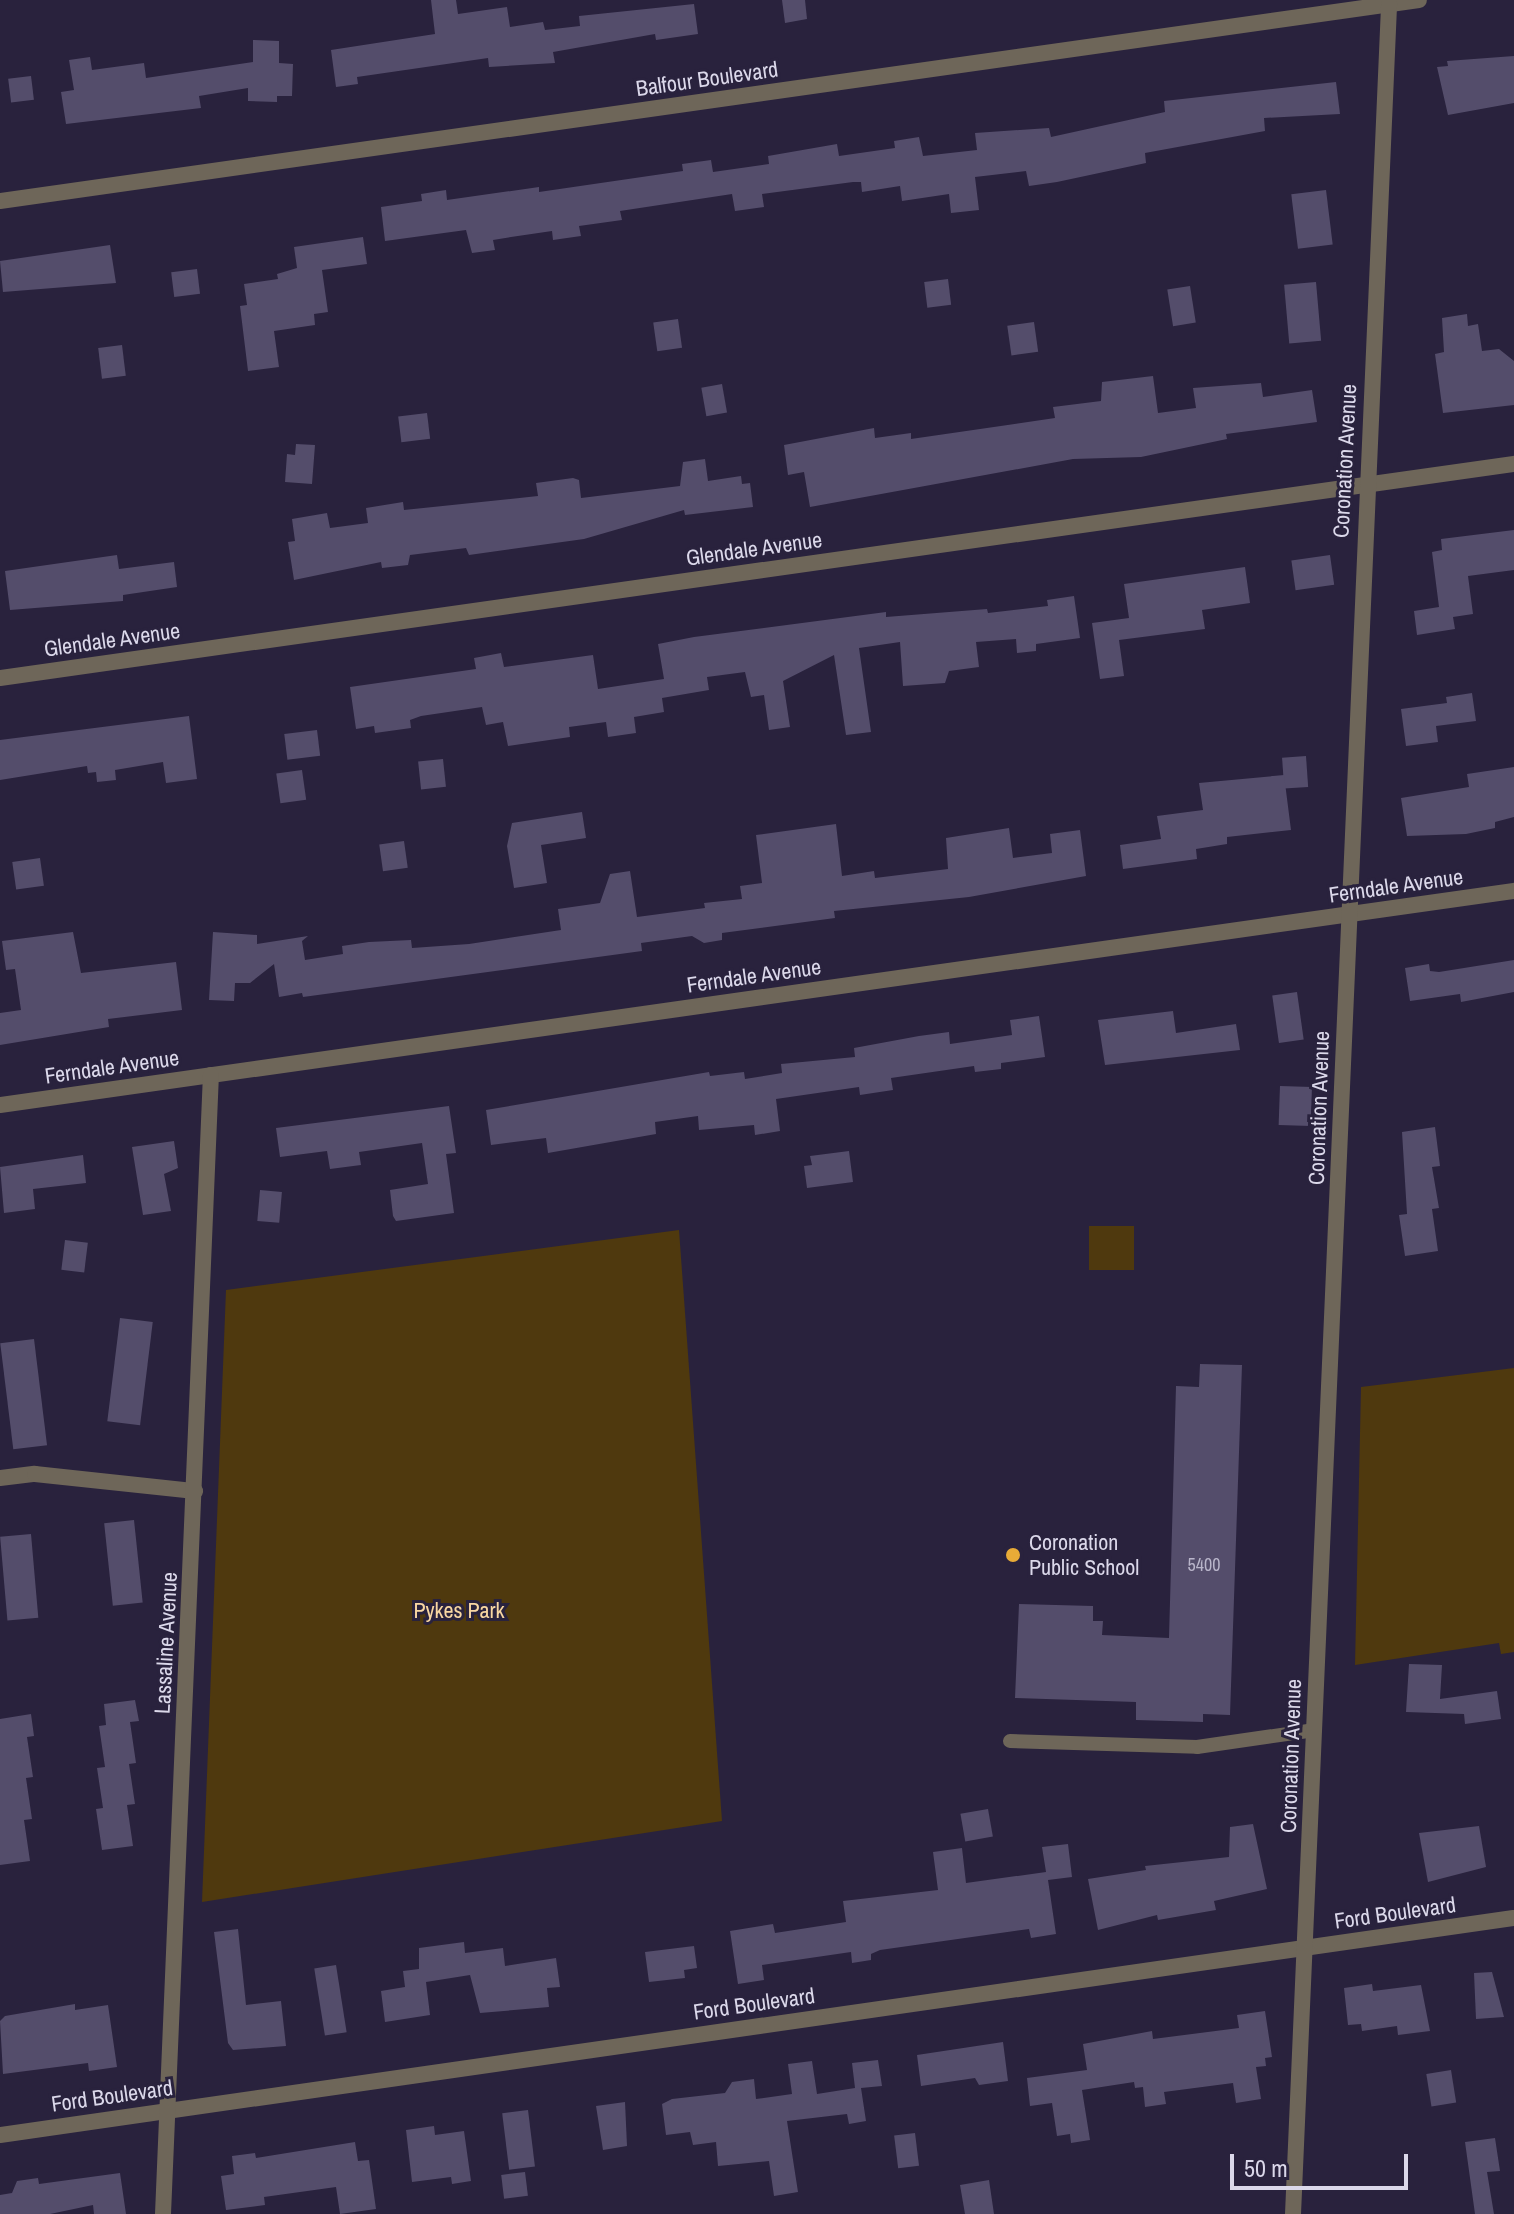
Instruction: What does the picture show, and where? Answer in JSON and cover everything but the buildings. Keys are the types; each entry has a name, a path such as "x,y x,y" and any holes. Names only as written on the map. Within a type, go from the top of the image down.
{"street":[{"name":"Balfour Boulevard","path":"0,201 1419,0"},
{"name":"Coronation Avenue","path":"1293,2214 1389,4"},
{"name":"Glendale Avenue","path":"0,678 1514,464"},
{"name":"Ferndale Avenue","path":"0,1105 1514,891"},
{"name":"Lassaline Avenue","path":"163,2214 211,1075"},
{"path":"0,1478 35,1474 195,1491"},
{"name":"Ford Boulevard","path":"0,2135 1514,1918"}],"lane":[{"path":"1010,1741 1197,1747 1315,1730"}],"green space":[{"path":"1089,1226 1134,1226 1134,1270 1089,1270"},
{"name":"Pykes Park","path":"679,1230 722,1821 202,1902 226,1290"},
{"path":"1514,1368 1514,1652 1501,1654 1499,1643 1355,1665 1361,1387"}],"place":[{"name":"Coronation Public School","path":"1013,1555"}]}
